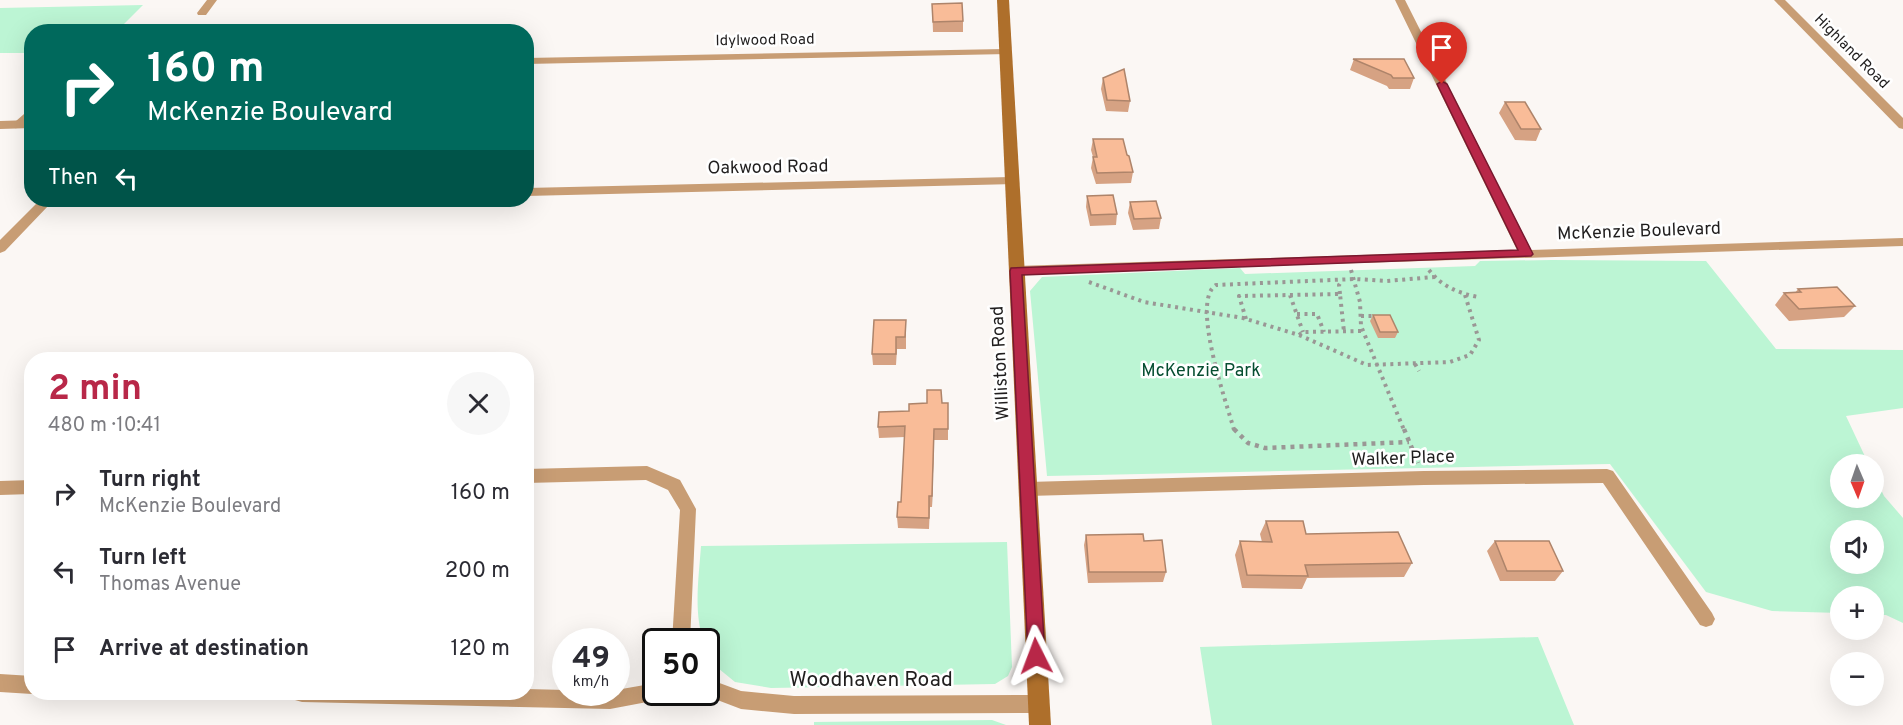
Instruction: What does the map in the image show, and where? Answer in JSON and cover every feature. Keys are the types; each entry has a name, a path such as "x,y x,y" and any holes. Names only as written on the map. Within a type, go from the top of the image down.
{"main road":[{"name":"Williston Road","path":"1003,0 1040,725"}],"street":[{"path":"202,13 212,0"},
{"path":"1400,0 1526,254"},
{"name":"Highland Road","path":"1779,0 1903,125"},
{"name":"Idylwood Road","path":"534,61 1004,52"},
{"path":"0,125 24,124"},
{"name":"Oakwood Road","path":"534,192 1011,181"},
{"path":"0,248 40,207"},
{"name":"McKenzie Boulevard","path":"1016,271 1903,242"},
{"path":"534,476 647,473 674,485 688,509 682,628"},
{"name":"Walker Place","path":"1028,489 1424,478 1607,476 1706,619"},
{"path":"0,488 24,487"},
{"path":"0,684 24,685"},
{"name":"Woodhaven Road","path":"720,692 741,700 794,705 1039,704"},
{"path":"534,698 610,700 642,694"}],"lane":[{"path":"15,125 24,118"}],"path":[{"path":"1421,257 1434,277 1448,288 1465,295 1478,297"},
{"path":"1345,259 1355,279 1364,331 1424,478"},
{"path":"1409,442 1265,448 1252,446 1241,439 1234,430 1212,349 1207,295 1216,285 1342,279 1387,281 1434,277"},
{"path":"1078,278 1144,302 1246,319 1301,334 1349,359 1378,366 1450,362 1470,355 1479,340 1465,295"},
{"path":"1342,279 1339,285 1343,302 1344,332"},
{"path":"1246,319 1239,296 1340,294"},
{"path":"1290,295 1301,334"},
{"path":"1297,314 1317,314 1324,332"},
{"path":"1361,316 1383,316"},
{"path":"1301,334 1364,331"},
{"path":"1415,364 1419,371"}],"green space":[{"path":"143,5 124,24 24,24 24,53 0,53 0,8"},
{"name":"McKenzie Park","path":"1480,261 1706,261 1776,349 1903,350 1903,408 1846,416 1864,454 1830,454 1830,508 1884,508 1884,496 1903,518 1903,623 1884,615 1884,586 1830,586 1830,613 1772,611 1706,592 1610,464 1047,476 1030,291 1042,277 1240,268 1245,274 1475,266"},
{"path":"1007,542 1012,667 1008,676 995,684 771,688 735,682 720,670 720,628 700,628 698,582 701,546"},
{"path":"1538,637 1574,725 1212,725 1200,647"},
{"path":"992,720 1006,725 814,725 814,722"}],"building":[{"path":"962,3 963,21 933,22 932,4"},
{"path":"1353,59 1404,59 1414,78 1393,78 1391,75"},
{"path":"1124,69 1130,101 1107,100 1103,78"},
{"path":"1505,102 1525,102 1541,129 1521,129"},
{"path":"1093,139 1123,139 1133,172 1097,173 1093,157 1097,157"},
{"path":"1113,195 1117,214 1091,215 1087,196"},
{"path":"1156,201 1161,218 1134,219 1130,202"},
{"path":"1837,287 1855,306 1799,309 1784,293 1801,292 1798,289"},
{"path":"1373,315 1390,315 1398,332 1380,332"},
{"path":"874,320 906,320 905,337 896,337 896,354 872,354"},
{"path":"927,390 941,390 942,403 948,403 948,429 934,429 929,518 897,517 898,502 901,502 905,426 878,427 879,412 909,411 909,404 927,403"},
{"path":"1266,521 1303,521 1306,534 1398,532 1412,563 1305,565 1308,576 1247,575 1240,541 1272,542"},
{"path":"1143,534 1144,541 1162,540 1166,572 1089,572 1086,535"},
{"path":"1495,541 1549,541 1563,571 1507,571"}],"route":[{"path":"1036,656 1016,271 1526,254 1442,84"}]}
